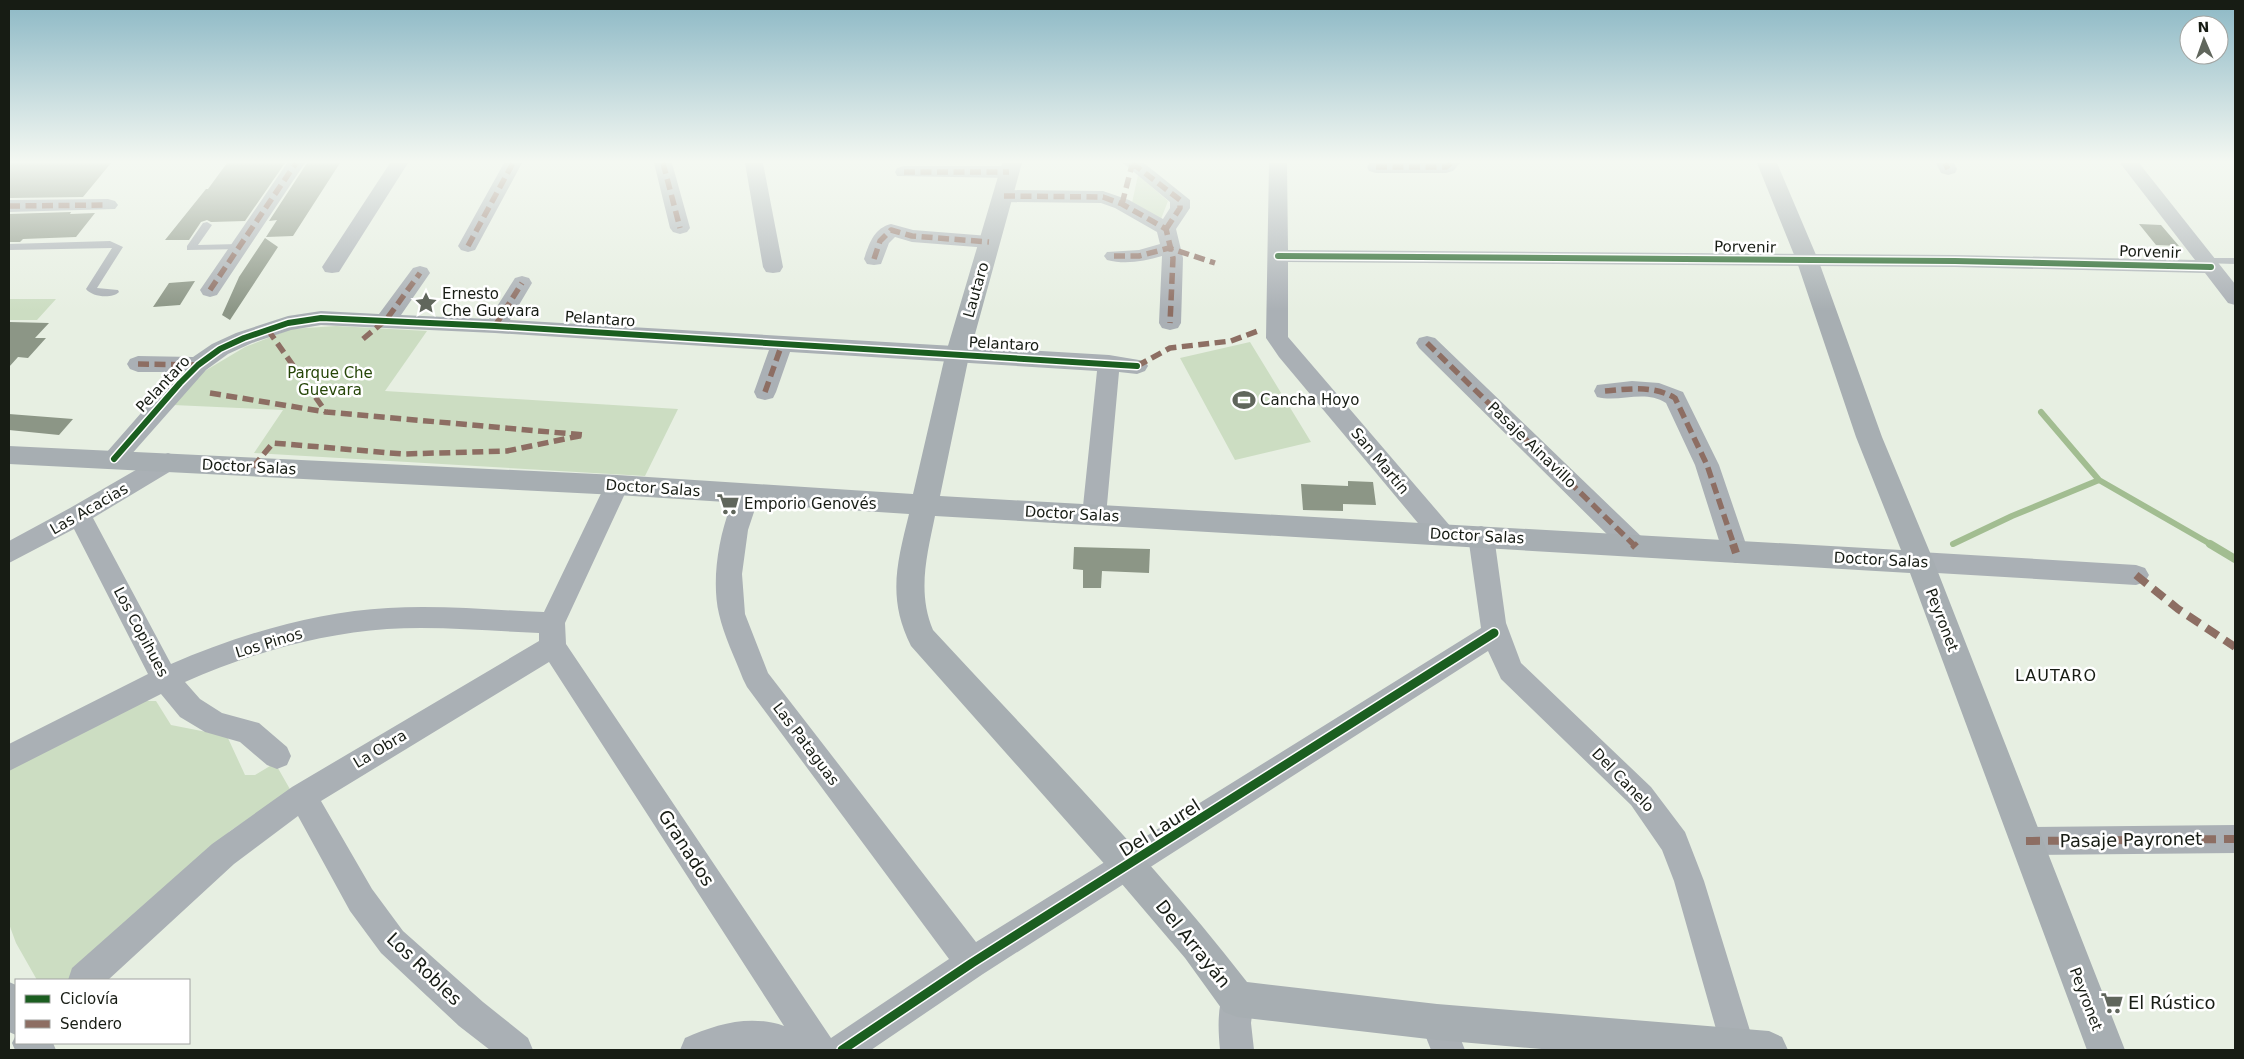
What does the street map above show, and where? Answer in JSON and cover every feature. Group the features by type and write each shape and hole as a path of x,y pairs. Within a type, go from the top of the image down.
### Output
{"main road":[{"name":"Lautaro","path":"925,506 957,356 999,212"},
{"name":"Peyronet","path":"1787,212 1808,262 1869,437 1920,562 2106,1050"},
{"name":"Doctor Salas","path":"9,455 114,458 618,485 1094,516 1481,536 1736,553 1920,562"},
{"name":"Del Arrayán","path":"925,506 908,590 913,618 921,637 1128,866 1197,946 1238,999 1443,1036 1753,1049"},
{"path":"9,1000 15,1015"}],"street":[{"path":"210,290 262,212"},
{"path":"332,267 368,212"},
{"path":"468,246 486,212"},
{"path":"676,212 680,228"},
{"path":"763,212 773,268"},
{"path":"1133,212 1168,239"},
{"path":"1170,323 1172,258 1168,239 1178,212"},
{"name":"San Martín","path":"1278,212 1278,338 1287,352 1442,534"},
{"path":"2168,212 2235,298"},
{"path":"874,259 880,241 891,230 912,236 989,242"},
{"path":"1114,256 1139,256 1168,239"},
{"name":"Porvenir","path":"1278,256 1808,262 1956,260 2208,264"},
{"path":"386,320 420,273"},
{"path":"494,326 522,283"},
{"name":"Pelantaro","path":"114,458 198,365 220,349 244,338 288,323 321,318 494,326 1137,366"},
{"name":"Pasaje Ainavillo","path":"1427,343 1636,547"},
{"path":"765,392 782,344"},
{"path":"1094,516 1109,363"},
{"path":"138,364 198,365"},
{"path":"1605,391 1655,389 1666,392 1675,398 1707,465 1736,553"},
{"name":"Las Acacias","path":"9,553 79,515 168,462"},
{"path":"552,635 618,485"},
{"name":"Las Pataguas","path":"748,494 735,530 729,574 732,614 757,679 972,963"},
{"name":"Los Copihues","path":"79,515 165,679 190,708 215,722 249,732 277,756"},
{"name":"Del Canelo","path":"1481,536 1494,633 1500,653 1511,671 1641,796 1674,842 1753,1049"},
{"name":"Doctor Salas","path":"1920,562 2136,575"},
{"name":"Los Pinos","path":"9,758 165,679 253,646 318,628 365,621 414,618 552,635"},
{"name":"Del Laurel","path":"842,1050 972,963 1494,633"},
{"name":"La Obra","path":"85,979 222,854 302,796 552,635"},
{"name":"Granados","path":"552,635 819,1050"},
{"name":"Los Robles","path":"302,796 361,900 392,942 471,1014 516,1050"},
{"name":"Pasaje Payronet","path":"2026,841 2235,839"},
{"path":"1237,1050 1234,1024 1238,999"},
{"path":"697,1050 706,1046 756,1037 778,1040 801,1050"}],"lane":[{"path":"207,225 191,248 239,247"},
{"path":"9,247 110,244 118,247 91,289 94,292 114,292"},
{"path":"2208,264 2235,261"}],"green space":[{"path":"1149,212 1164,212 1161,219"},
{"path":"9,299 56,299 37,320 9,320"},
{"name":"Parque Che Guevara","path":"336,326 427,331 385,391 678,409 645,476 254,453 283,410 173,405 198,375 245,347 291,329"},
{"name":"Cancha Hoyo","path":"1250,342 1311,442 1235,460 1180,358"},
{"path":"143,701 156,701 171,725 227,736 245,775 255,775 275,763 291,791 230,831 69,979 36,979 16,943 9,924 9,769"}],"building":[{"path":"187,212 251,212 245,221 211,222 207,220 201,222 189,240 165,240"},
{"path":"275,212 308,212 293,236 266,237 277,220 269,221"},
{"path":"95,213 76,237 23,239 20,242 9,242 9,214"},
{"path":"2139,224 2161,225 2179,246 2156,245"},
{"path":"265,238 278,247 230,320 222,315 239,277"},
{"path":"195,281 180,305 153,307 169,283"},
{"path":"9,322 49,323 35,338 46,338 28,358 18,357 9,367"},
{"path":"9,414 73,419 59,435 9,430"},
{"path":"1348,481 1373,482 1376,505 1343,504 1343,511 1303,510 1301,484 1348,486"},
{"path":"1074,547 1150,549 1149,573 1102,571 1101,588 1083,588 1083,570 1073,569"}],"waterway":[{"path":"2041,412 2099,480"},
{"path":"1953,544 2012,516 2099,480"},
{"path":"2099,480 2212,545"},
{"path":"2210,544 2235,559"}],"marked path":[{"path":"210,290 263,212"},
{"path":"468,246 486,212"},
{"path":"676,212 680,228"},
{"path":"1137,212 1166,229 1173,258 1170,323"},
{"path":"1166,229 1177,212"},
{"path":"874,259 880,241 891,230 912,236 989,242"},
{"path":"1114,256 1139,256 1169,248 1215,263"},
{"path":"363,339 386,320 420,273"},
{"path":"495,326 522,283"},
{"path":"253,467 273,443 403,454 507,451 584,435 326,412 268,330"},
{"path":"1137,366 1170,348 1231,341 1258,331"},
{"path":"1427,343 1636,547"},
{"path":"765,392 782,344"},
{"path":"138,364 198,365"},
{"path":"1605,391 1642,388 1659,390 1675,398 1707,465 1736,553"},
{"path":"210,393 326,412"},
{"path":"2136,575 2178,609 2235,647"},
{"path":"2026,841 2235,839"}],"cycle path":[{"path":"1278,256 1955,261 2211,267"},
{"path":"114,459 180,383 198,365 220,349 244,338 288,323 321,318 495,326 1137,366"},
{"path":"842,1050 972,963 1494,633"}],"place":[{"name":"Ernesto Che Guevara","path":"426,303"},
{"name":"Cancha Hoyo","path":"1244,400"},
{"name":"Emporio Genovés","path":"728,504"},
{"name":"El Rústico","path":"2112,1003"}],"district":[{"name":"LAUTARO","path":"2056,675"}]}
